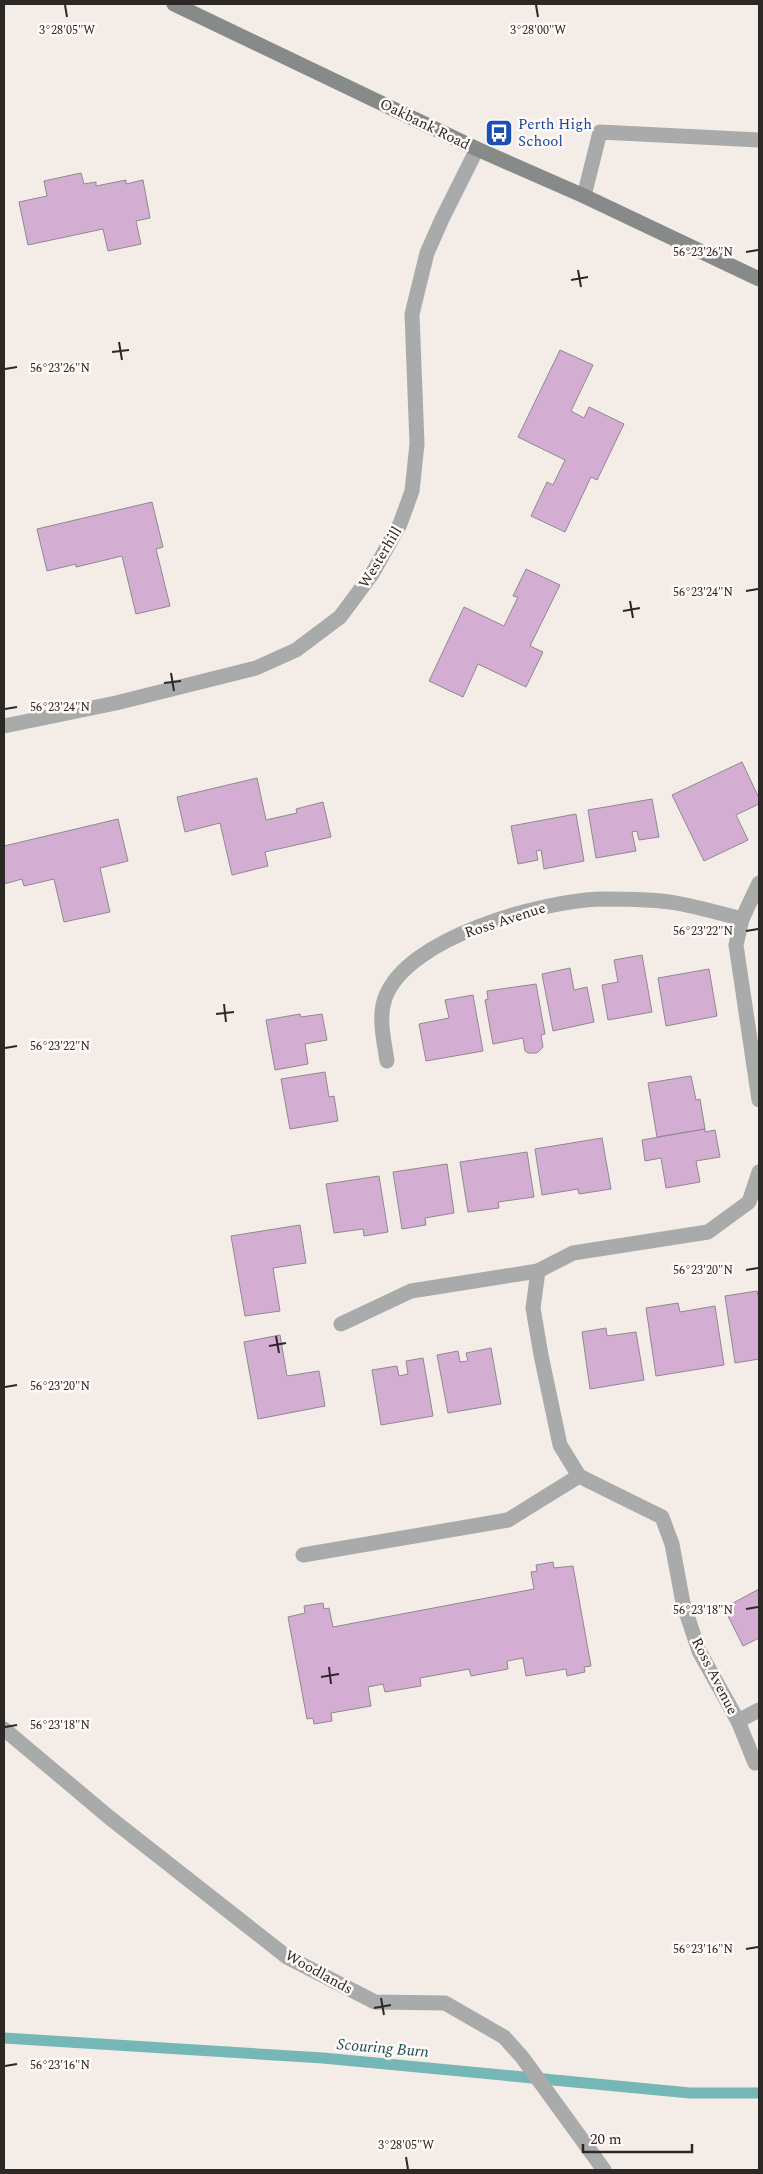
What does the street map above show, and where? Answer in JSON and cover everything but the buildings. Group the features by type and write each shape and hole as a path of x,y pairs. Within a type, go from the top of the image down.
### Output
{"street":[{"name":"Oakbank Road","path":"174,4 477,149 584,196 759,279"},
{"path":"584,196 600,132 759,140"},
{"name":"Westerhill","path":"4,726 116,703 256,668 296,650 340,617 372,574 400,524 412,491 417,444 412,314 427,252 477,149"},
{"path":"759,883 742,919 736,945 759,1100"},
{"name":"Ross Avenue","path":"387,1061 381,1019 385,997 398,975 428,950 471,929 536,907 600,899 674,902 742,919"},
{"path":"340,1324 411,1291 538,1271 573,1253 708,1232 754,1202 759,1172"},
{"path":"303,1554 508,1520 580,1476 560,1445 543,1364 533,1308 538,1271"},
{"name":"Ross Avenue","path":"580,1476 662,1517 672,1544 683,1603 699,1651 738,1721 755,1763"},
{"name":"Ross Avenue","path":"738,1721 759,1710"},
{"name":"Woodlands","path":"4,1730 110,1818 287,1957 375,2002 445,2003 504,2037 522,2057 559,2106 604,2170"}],"waterway":[{"name":"Scouring Burn","path":"4,2038 323,2058 690,2093 759,2093"}],"place":[{"name":"Perth High School","path":"499,133"}]}
